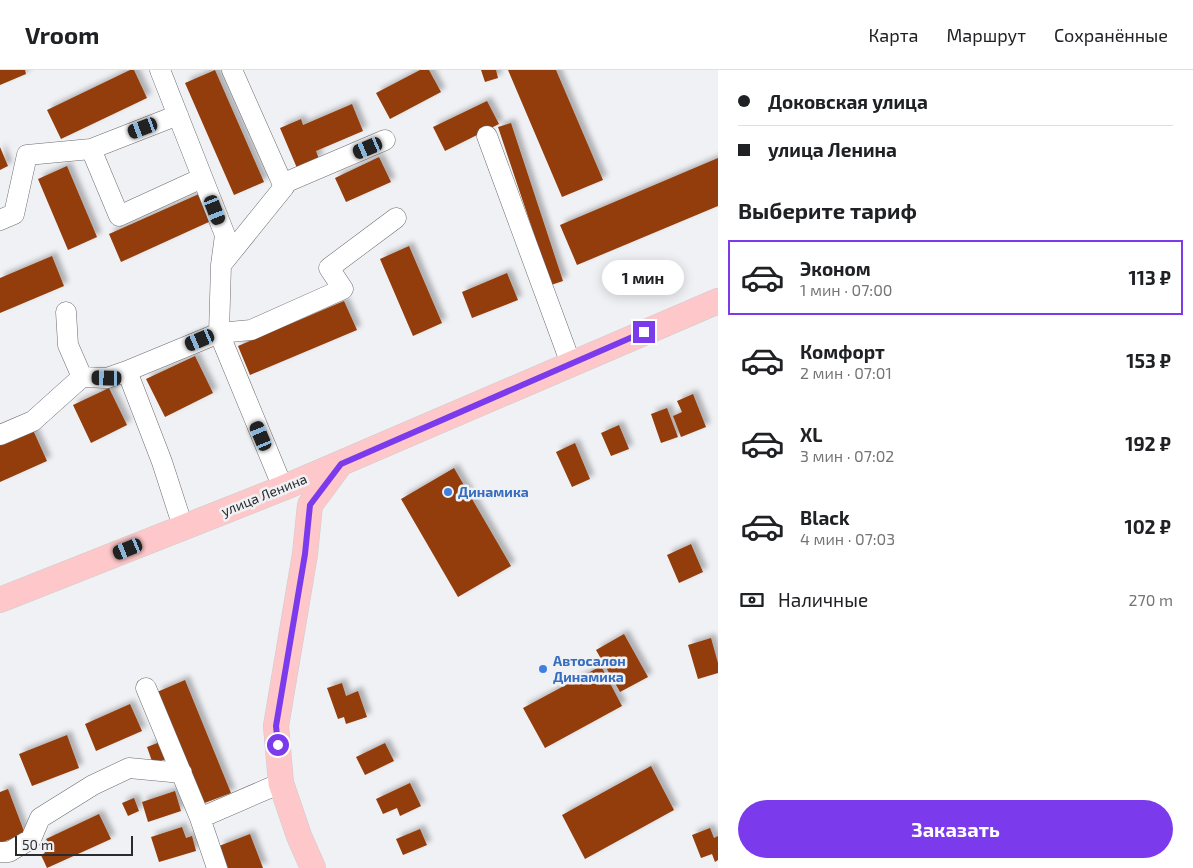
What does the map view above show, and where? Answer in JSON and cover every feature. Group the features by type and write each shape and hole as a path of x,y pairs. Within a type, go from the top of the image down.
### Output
{"main road":[{"name":"улица Ленина","path":"0,600 341,464 718,301"},
{"path":"313,868 298,836 281,783 276,726 305,554 310,505 341,464"}],"lane":[{"path":"160,70 225,235 221,265 219,333 283,488"},
{"path":"221,265 284,188 232,70"},
{"path":"0,220 14,214 27,155 90,148 178,114"},
{"path":"487,136 571,364"},
{"path":"282,184 386,140"},
{"path":"90,148 119,216 202,178"},
{"path":"0,435 33,421 82,377 107,378 219,333 251,330 343,289 329,268 396,218"},
{"path":"66,312 68,345 82,377"},
{"path":"126,371 162,462 183,527"},
{"path":"146,688 200,818 217,868"},
{"path":"0,852 9,852 31,839 40,818 93,785 130,768 182,773"},
{"path":"200,818 281,783"}],"building":[{"path":"0,70 25,70 26,74 0,85"},
{"path":"130,70 134,70 147,98 61,139 47,110"},
{"path":"215,70 264,182 234,195 185,83"},
{"path":"420,70 429,70 441,92 390,119 376,93"},
{"path":"481,70 496,70 498,78 485,82"},
{"path":"508,70 556,70 603,180 562,197"},
{"path":"487,101 499,124 445,151 433,127"},
{"path":"352,104 363,131 316,151 319,159 297,168 280,128 301,119 303,125"},
{"path":"511,123 563,281 551,285 498,127"},
{"path":"0,147 8,166 0,170"},
{"path":"379,157 391,182 346,202 335,178"},
{"path":"718,158 718,206 577,265 560,225"},
{"path":"67,166 97,237 68,250 38,179"},
{"path":"199,194 211,221 121,262 109,234"},
{"path":"409,246 442,323 413,336 380,259"},
{"path":"52,256 64,286 0,313 0,278"},
{"path":"507,273 518,300 472,318 462,292"},
{"path":"344,301 357,330 250,375 238,346"},
{"path":"195,356 213,393 165,417 146,379"},
{"path":"109,388 127,425 91,443 73,405"},
{"path":"693,394 706,427 681,437 673,416 682,412 677,401"},
{"path":"667,408 678,437 661,443 651,414"},
{"path":"619,425 629,449 611,456 601,433"},
{"path":"33,430 47,461 0,482 0,445"},
{"path":"575,443 590,479 572,487 556,452"},
{"path":"454,468 511,566 458,597 401,499"},
{"path":"691,544 703,572 679,583 667,555"},
{"path":"624,634 648,677 620,692 596,650"},
{"path":"711,638 718,663 718,673 698,679 688,645"},
{"path":"601,666 622,706 545,748 523,708"},
{"path":"185,680 231,793 202,804 157,692"},
{"path":"342,683 346,696 358,691 367,717 346,724 344,717 338,719 327,688"},
{"path":"130,704 142,731 96,751 85,724"},
{"path":"67,735 79,768 32,786 19,754"},
{"path":"160,742 166,759 153,764 147,747"},
{"path":"385,743 394,761 365,775 356,757"},
{"path":"651,766 674,810 585,859 562,815"},
{"path":"410,783 421,806 400,816 397,808 383,814 376,799"},
{"path":"8,789 25,834 0,843 0,792"},
{"path":"175,791 181,811 148,822 142,802"},
{"path":"134,798 139,811 128,816 122,803"},
{"path":"99,814 111,839 47,868 41,855 45,853 41,845 48,842 46,839"},
{"path":"182,827 186,838 192,836 196,851 159,862 151,837"},
{"path":"710,828 714,838 718,836 718,860 715,862 712,854 701,858 692,835"},
{"path":"420,829 427,845 403,855 396,839"},
{"path":"250,834 263,868 228,868 219,846"}],"place":[{"name":"Динамика","path":"448,492"},
{"name":"Автосалон Динамика","path":"543,669"}],"route":[{"path":"278,745 276,726 305,554 310,505 341,464 644,332"}]}
